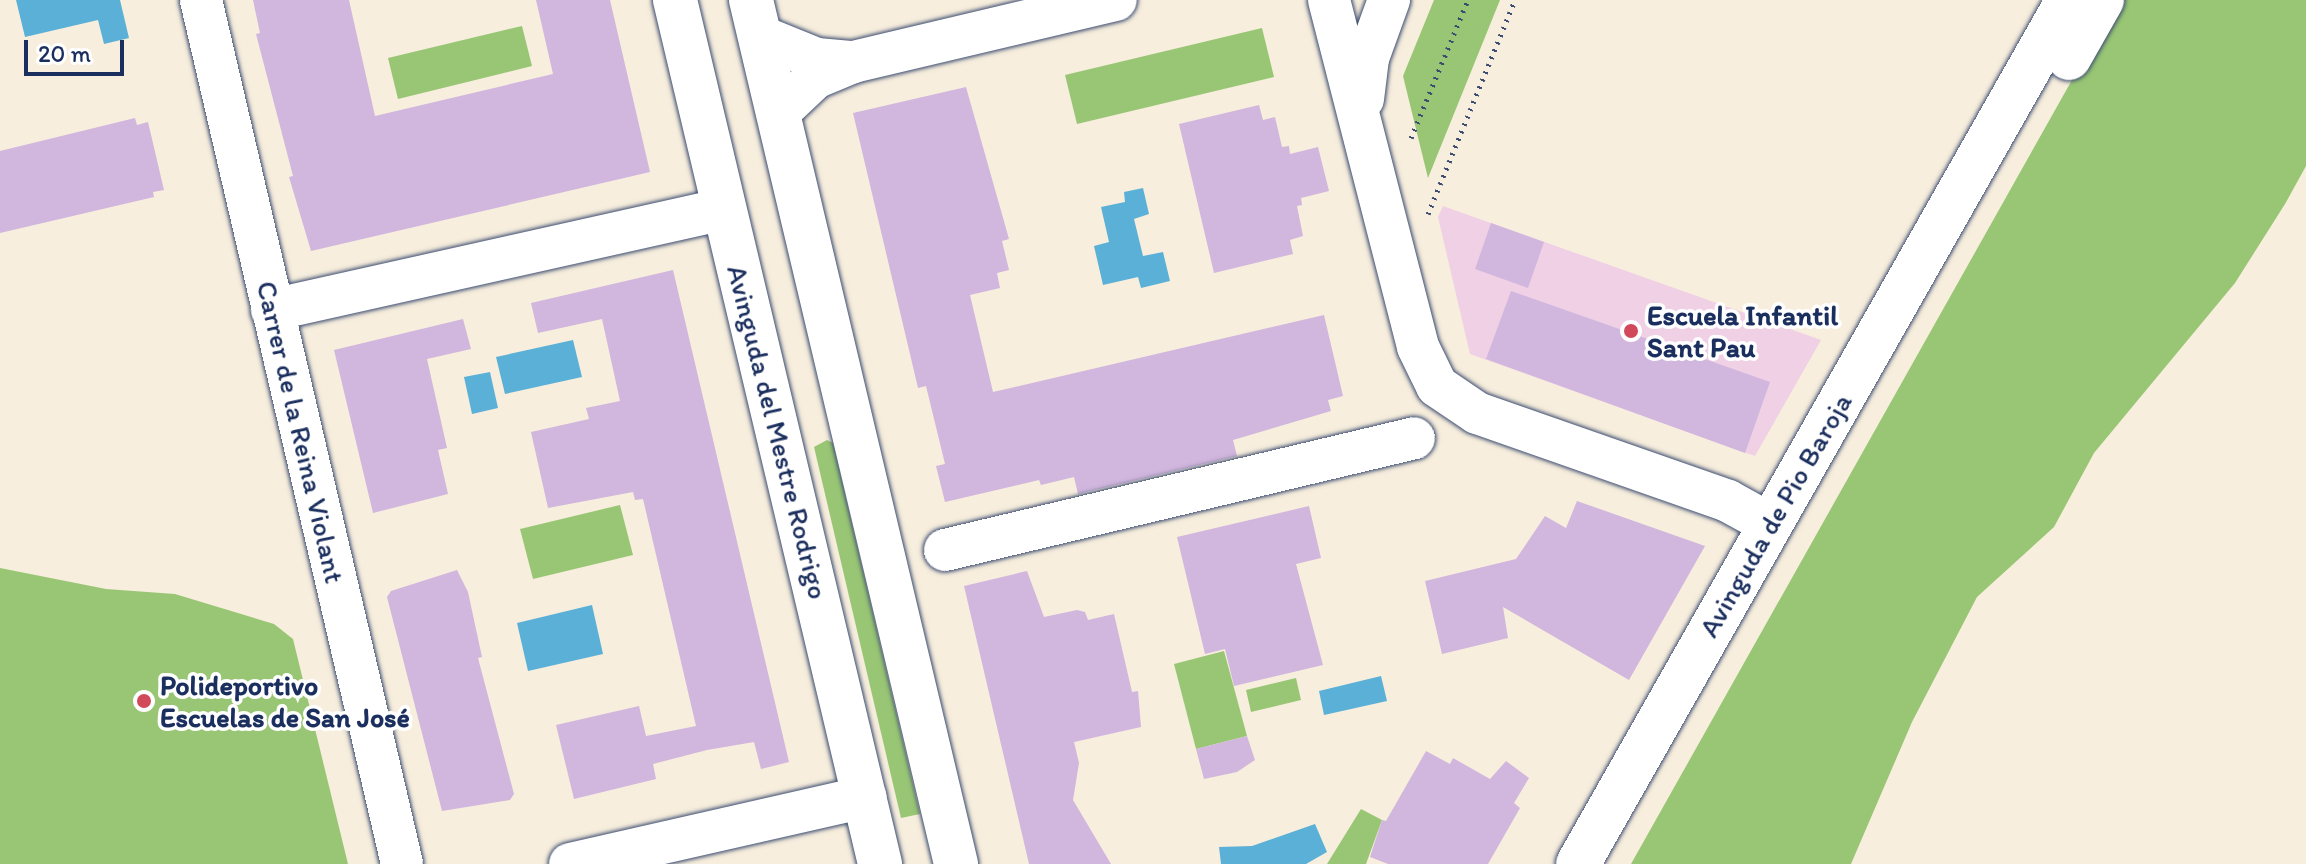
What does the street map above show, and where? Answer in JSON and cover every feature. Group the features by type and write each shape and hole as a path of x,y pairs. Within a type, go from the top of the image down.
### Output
{"main road":[{"name":"Avinguda del Mestre Rodrigo","path":"675,0 880,864"},
{"name":"Avinguda de Pio Baroja","path":"1578,864 2068,0"},
{"name":"Avinguda de Pio Baroja","path":"1612,864 2102,0"},
{"path":"756,18 956,864"}],"street":[{"name":"Carrer de la Reina Violant","path":"201,0 402,864"},
{"path":"779,112 815,78 853,62 1116,0"},
{"path":"1329,0 1362,113 1425,366 1451,400 1477,413 1728,501 1770,524"},
{"path":"1362,113 1368,58 1389,0"},
{"path":"756,18 817,59 853,62"},
{"path":"272,310 724,209"},
{"path":"945,550 1414,438"},
{"path":"570,864 866,797"}],"path":[{"path":"1411,138 1468,0"},
{"path":"1428,214 1515,0"}],"shaded area":[{"name":"Escuela Infantil Sant Pau","path":"1443,206 1821,340 1755,456 1470,354 1438,217"}],"green space":[{"path":"1434,0 1500,0 1428,178 1403,76"},
{"path":"2117,0 2306,0 2306,166 2285,204 2235,283 2094,453 2054,527 1977,597 1912,722 1851,864 1631,864"},
{"path":"522,26 532,66 398,99 388,58"},
{"path":"1262,28 1274,77 1077,124 1065,75"},
{"path":"827,440 833,443 920,814 901,818 814,447"},
{"path":"620,505 633,555 533,579 520,529"},
{"name":"Polideportivo Escuelas de San José","path":"0,568 106,589 175,594 274,624 293,639 348,864 0,864"},
{"path":"1224,651 1247,736 1196,749 1174,664"},
{"path":"1296,678 1301,700 1251,712 1246,690"},
{"path":"1361,809 1382,820 1366,864 1327,864"}],"water":[{"path":"16,0 120,0 129,38 104,44 98,20 25,37"},
{"path":"1143,188 1149,214 1134,219 1143,256 1163,252 1170,281 1141,288 1138,277 1103,285 1094,246 1109,242 1101,207 1125,202 1124,192"},
{"path":"573,340 582,377 505,394 496,357"},
{"path":"490,372 498,408 472,414 464,377"},
{"path":"592,605 603,654 528,671 517,623"},
{"path":"1381,676 1387,701 1324,715 1319,691"},
{"path":"1315,824 1327,852 1306,864 1221,864 1219,847 1252,846"}],"building":[{"path":"253,0 349,0 375,116 553,74 536,0 610,0 650,172 311,251 289,177 293,176 256,34 260,33"},
{"path":"966,87 1009,239 1002,241 1009,270 997,273 1000,288 970,295 993,392 1324,315 1343,396 1328,400 1331,411 1233,440 1237,456 1078,494 1074,477 1041,485 1039,480 945,502 936,466 945,464 926,386 918,388 853,113"},
{"path":"1259,105 1263,120 1275,117 1282,147 1289,146 1290,154 1318,147 1329,191 1301,198 1302,205 1297,206 1303,236 1290,240 1293,254 1214,273 1179,124"},
{"path":"135,118 137,125 148,122 164,190 153,192 154,197 0,233 0,151"},
{"path":"1491,223 1544,242 1528,288 1475,269"},
{"path":"673,270 789,762 761,769 754,742 707,750 653,764 656,779 574,799 556,725 639,706 646,736 696,726 643,499 635,500 633,492 548,508 531,432 589,419 586,408 620,401 602,319 538,333 531,303"},
{"path":"1511,291 1770,382 1745,453 1486,359"},
{"path":"463,319 471,349 427,359 447,448 438,450 448,494 373,513 334,350"},
{"path":"1577,501 1705,546 1629,680 1503,607 1508,638 1442,654 1425,581 1516,559 1545,516 1566,528"},
{"path":"1309,506 1321,558 1296,564 1323,665 1234,686 1225,649 1205,654 1177,537"},
{"path":"457,570 468,592 482,657 478,658 514,794 510,800 442,811 387,597 391,591"},
{"path":"1027,571 1044,617 1077,610 1085,612 1088,620 1114,614 1132,692 1138,691 1141,727 1074,742 1079,763 1073,800 1111,864 1029,864 964,586"},
{"path":"1247,736 1255,760 1237,772 1204,779 1196,749"},
{"path":"1426,751 1450,764 1453,758 1490,779 1506,761 1529,778 1514,803 1520,808 1488,864 1388,864 1370,857 1382,820 1386,821"}],"place":[{"name":"Escuela Infantil Sant Pau","path":"1631,331"},
{"name":"Polideportivo Escuelas de San José","path":"144,701"}]}
